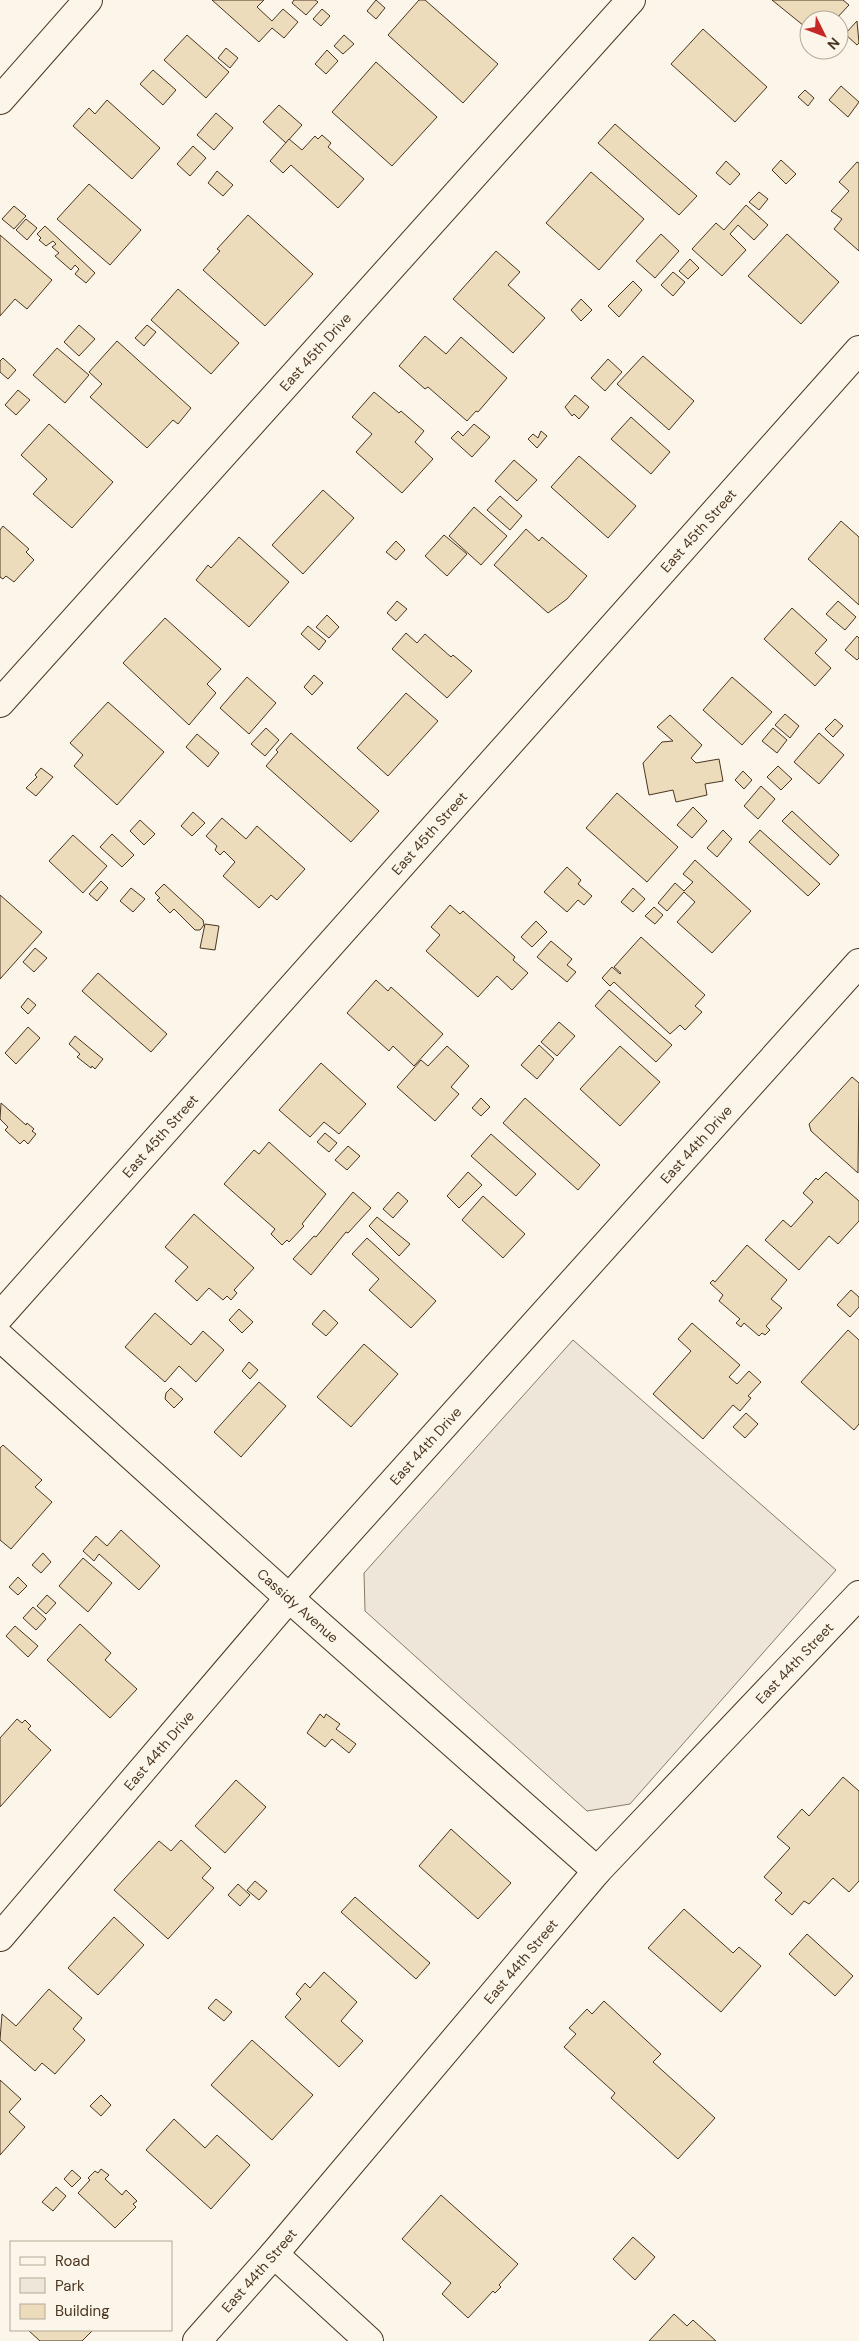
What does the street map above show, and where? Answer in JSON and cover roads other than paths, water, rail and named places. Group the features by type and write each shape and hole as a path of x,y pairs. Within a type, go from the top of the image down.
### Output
{"street":[{"path":"0,100 88,0"},
{"name":"East 45th Drive","path":"0,703 630,0"},
{"name":"East 45th Street","path":"0,1316 859,350"},
{"name":"East 44th Drive","path":"0,1937 289,1598 859,963"},
{"name":"Cassidy Avenue","path":"0,1337 289,1598 597,1871"},
{"name":"East 44th Street","path":"197,2341 274,2254 597,1871 859,1595"},
{"path":"274,2254 369,2341"}]}
